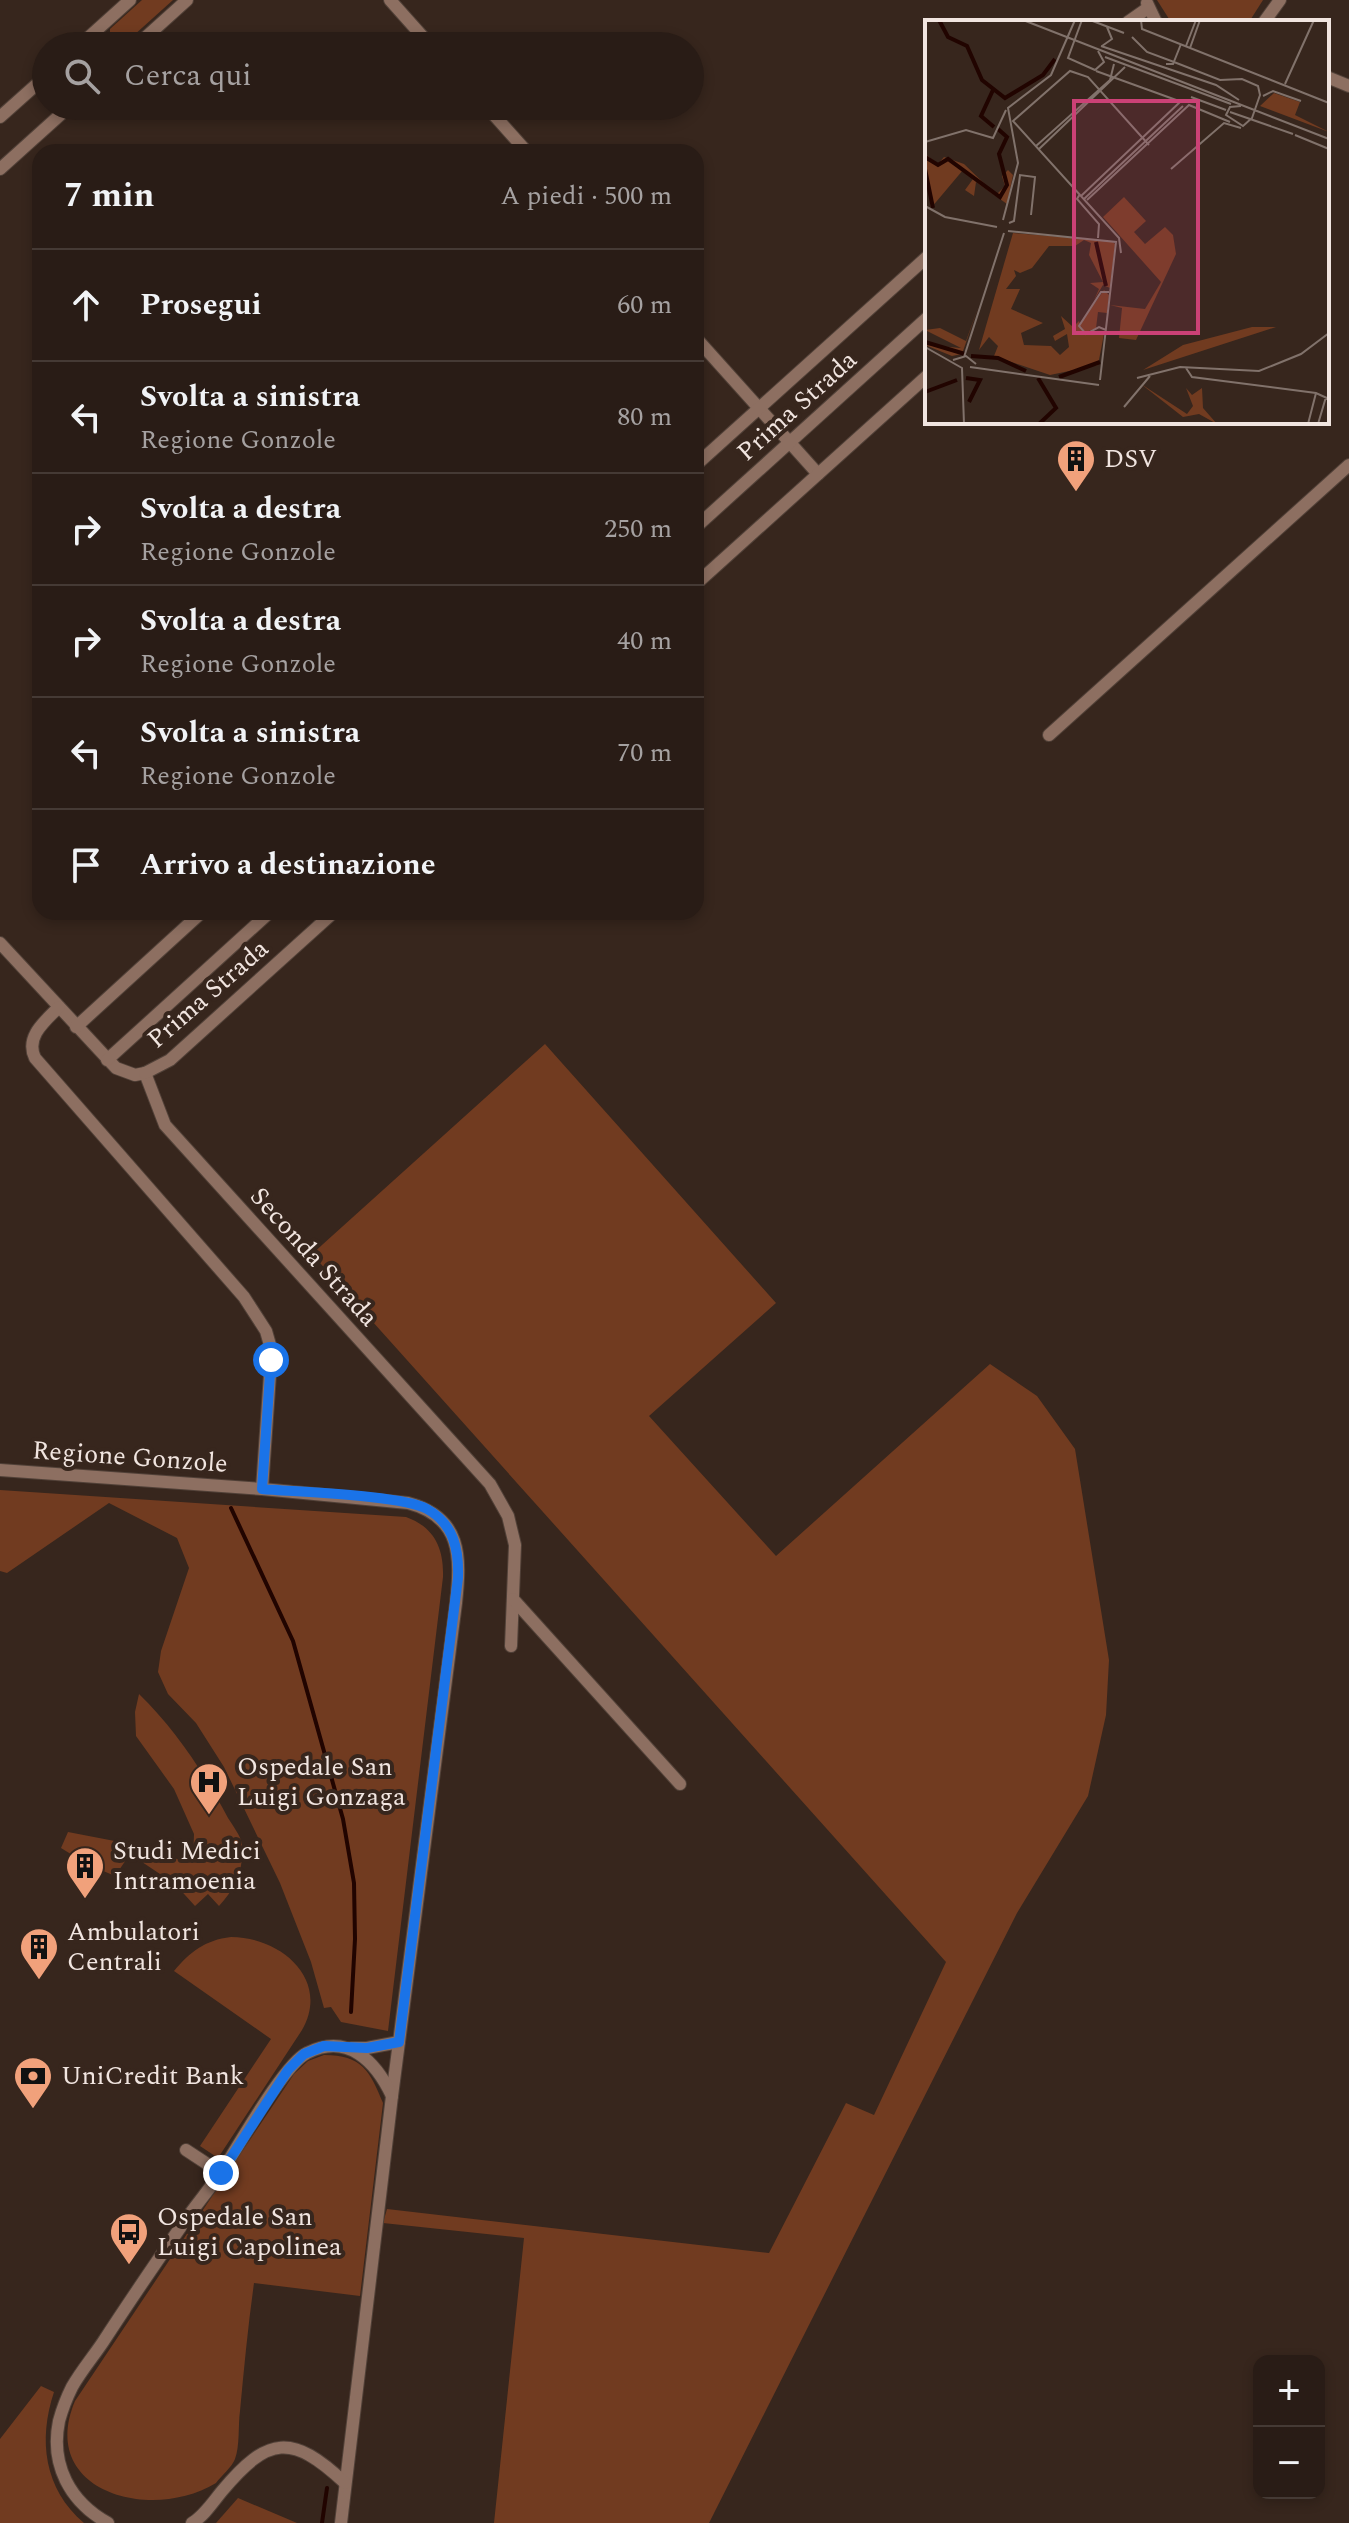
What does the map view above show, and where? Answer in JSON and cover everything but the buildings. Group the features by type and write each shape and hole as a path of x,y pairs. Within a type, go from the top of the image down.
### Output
{"street":[{"path":"95,32 130,0"},
{"path":"152,32 187,0"},
{"path":"390,0 419,32"},
{"path":"1266,20 1277,0"},
{"path":"1130,20 1147,4"},
{"path":"1329,78 1349,86"},
{"path":"0,117 32,88"},
{"path":"0,169 54,120"},
{"path":"498,120 520,144"},
{"name":"Prima Strada","path":"704,458 925,259"},
{"name":"Prima Strada","path":"704,520 925,320"},
{"path":"704,347 818,474"},
{"path":"704,577 925,378"},
{"path":"1049,735 1349,465"},
{"path":"76,1027 193,920"},
{"name":"Prima Strada","path":"107,1060 261,920"},
{"name":"Prima Strada","path":"145,1073 170,1060 325,920"},
{"path":"0,943 107,1060 125,1073 145,1073"},
{"path":"59,1007 32,1040 31,1050 35,1058 244,1297 266,1331 271,1360 262,1489"},
{"name":"Seconda Strada","path":"145,1073 165,1125 490,1484 502,1503 515,1545 511,1646"},
{"name":"Regione Gonzole","path":"0,1470 388,1500 426,1508 452,1534 456,1545 459,1558 456,1603 341,2523"},
{"path":"513,1599 680,1784"},
{"path":"108,2523 87,2510 65,2481 57,2455 60,2419 72,2388 183,2223 221,2173 288,2070 304,2054 324,2046 367,2048 399,2042"},
{"path":"346,2048 368,2059 382,2075 392,2096"},
{"path":"186,2150 221,2173"},
{"path":"192,2523 250,2460 270,2450 281,2448 310,2454 345,2483"}],"shaded area":[{"path":"142,0 173,0 137,32 110,32"},
{"path":"1157,0 1263,0 1250,20 1170,20"},
{"path":"545,1044 776,1303 649,1416 776,1556 990,1364 1037,1396 1075,1449 1109,1660 1106,1715 1088,1796 1017,1913 709,2523 494,2523 524,2238 383,2223 387,2209 769,2253 846,2103 874,2115 946,1962 312,1254"},
{"path":"0,1490 406,1517 430,1533 442,1557 443,1577 388,2031 341,2022 331,2007 324,2008 311,1962 280,1883 224,1767 196,1723 168,1694 158,1672 161,1651 189,1568 177,1538 109,1503 7,1573 0,1571"},
{"path":"139,1694 188,1753 240,1838 240,1871 230,1893 219,1906 208,1894 195,1906 175,1884 130,1854 115,1876 61,1848 68,1832 125,1843 155,1856 193,1861 194,1834 174,1789 136,1736 135,1712"},
{"path":"231,1937 267,1944 296,1964 310,1994 309,2011 302,2030 218,2158 200,2146 271,2039 174,1971 199,1948"},
{"path":"324,2055 347,2058 363,2067 383,2103 360,2296 254,2283 238,2448 231,2465 216,2483 189,2495 161,2500 132,2498 106,2491 86,2477 72,2457 67,2432 75,2401 294,2074 308,2061"},
{"path":"41,2386 54,2392 46,2428 48,2463 53,2479 60,2495 84,2523 0,2523 0,2439"},
{"path":"238,2498 297,2523 216,2523"}],"waterway":[{"path":"231,1508 293,1641 343,1819 354,1883 351,2012"},
{"path":"322,2523 327,2488"}],"place":[{"name":"DSV","path":"1076,493"},
{"name":"Ospedale San Luigi Gonzaga","path":"209,1816"},
{"name":"Studi Medici Intramoenia","path":"85,1900"},
{"name":"Ambulatori Centrali","path":"39,1981"},
{"name":"UniCredit Bank","path":"33,2110"},
{"name":"Ospedale San Luigi Capolinea","path":"129,2266"}],"route":[{"path":"221,2173 288,2070 304,2054 324,2046 367,2048 399,2042 458,1578 459,1558 452,1534 426,1508 388,1500 262,1489 271,1360"}]}
